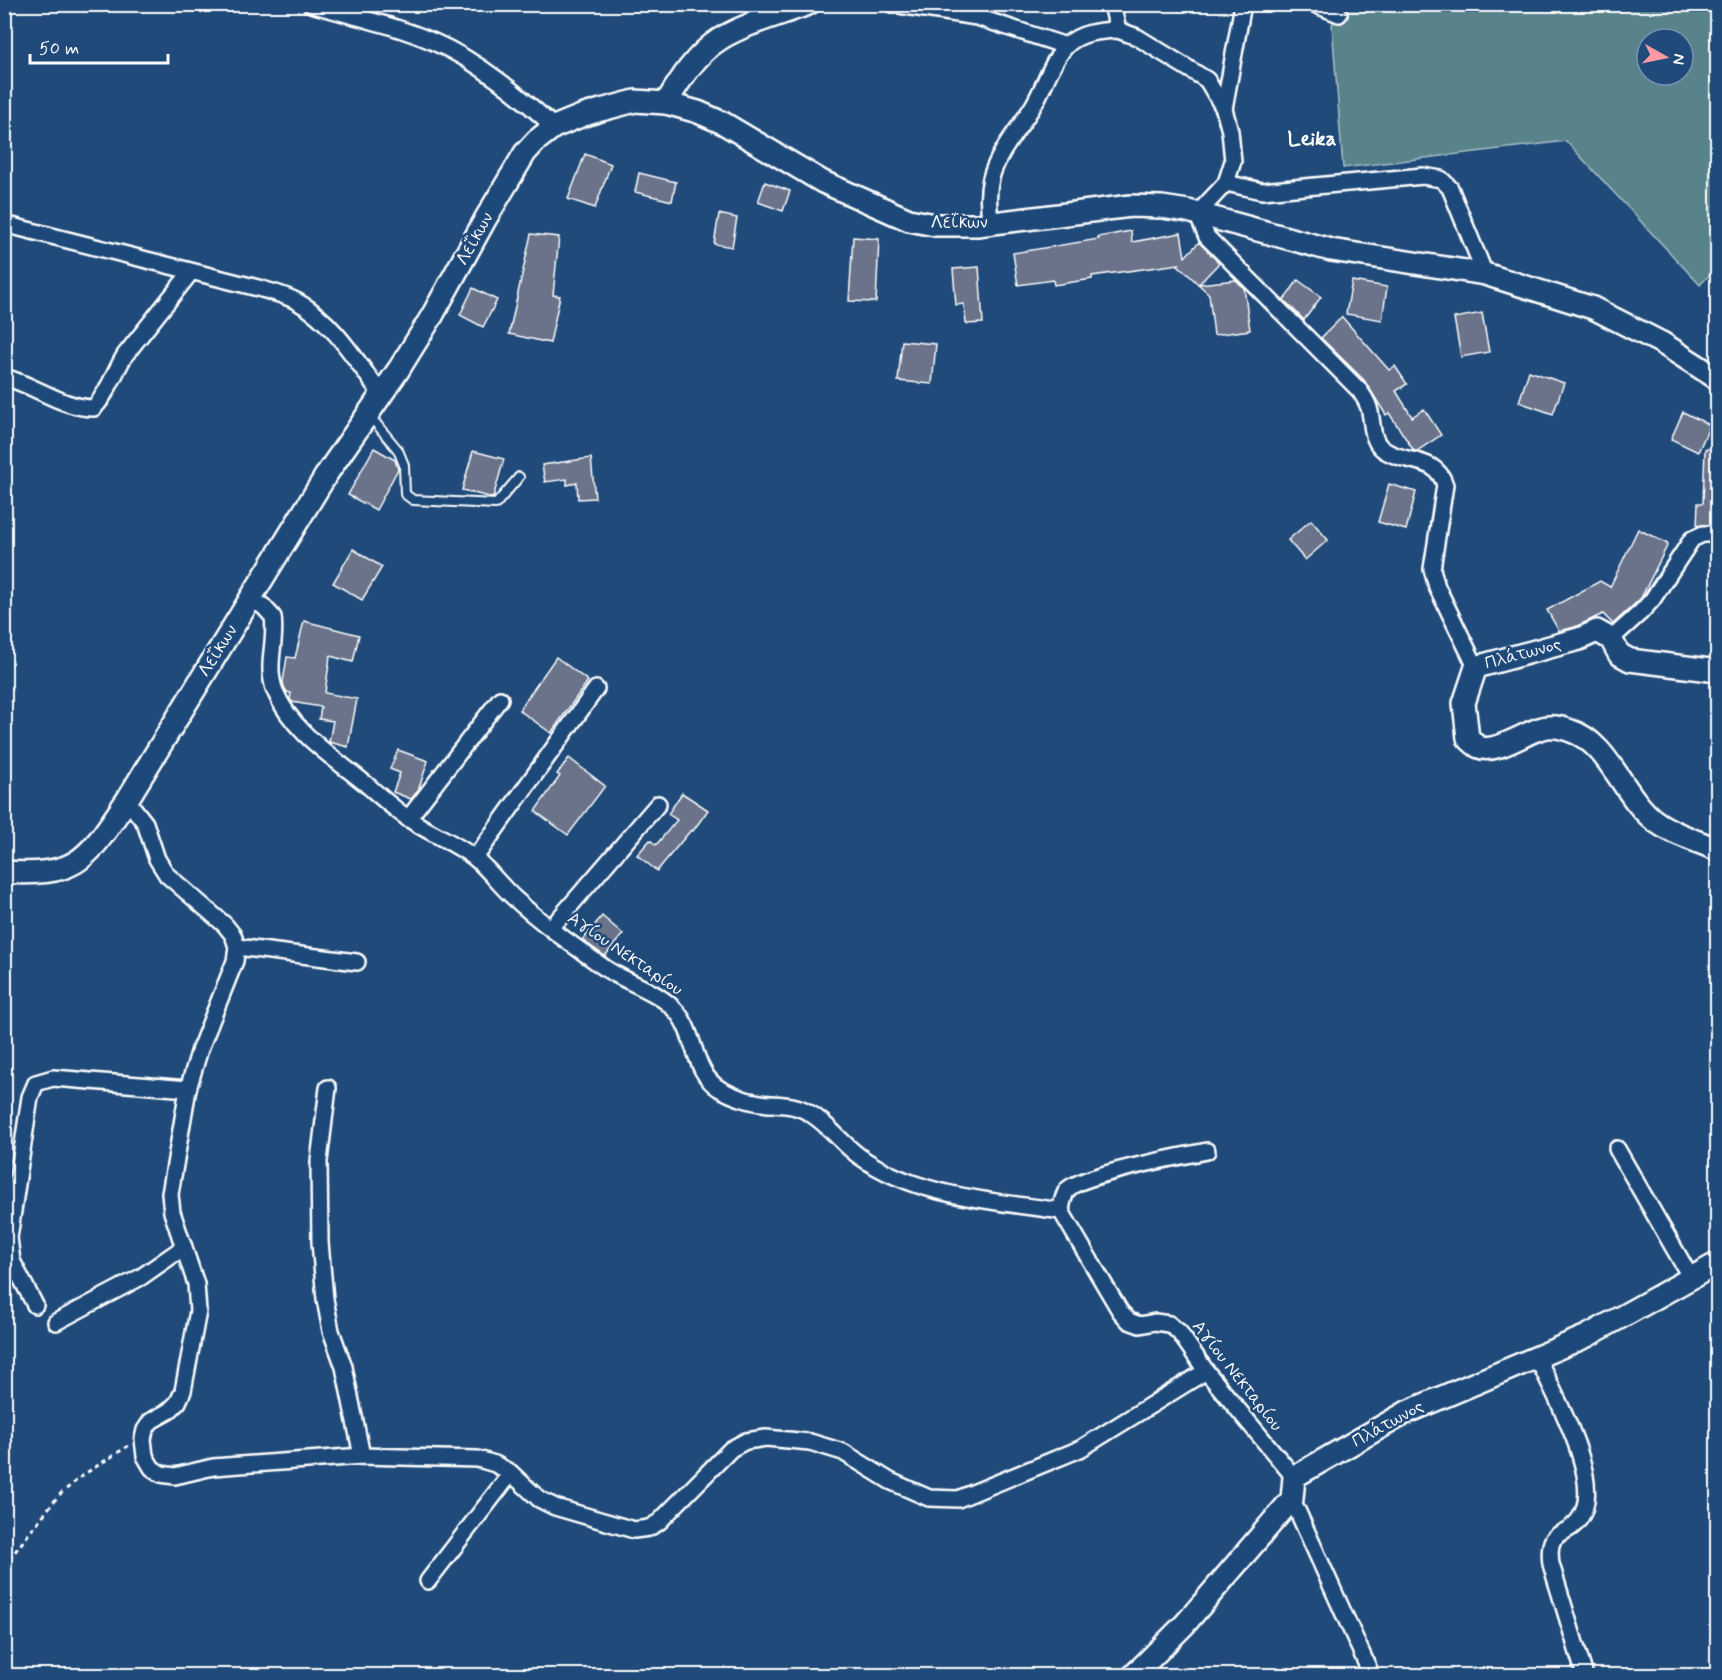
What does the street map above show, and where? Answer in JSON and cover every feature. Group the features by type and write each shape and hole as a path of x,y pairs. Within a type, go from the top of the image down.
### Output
{"street":[{"path":"311,4 402,30 448,48 509,90 554,127"},
{"path":"666,103 690,67 714,44 746,28 808,4"},
{"path":"892,4 977,17 1066,46"},
{"path":"1113,4 1118,30"},
{"path":"1224,109 1243,4"},
{"path":"1314,4 1339,14"},
{"path":"991,224 988,193 995,169 1066,46 1079,37 1096,31 1118,30 1137,37 1207,80 1224,109 1230,131 1233,161 1226,183 1197,214 1207,237 1360,391 1370,409 1374,436 1382,448 1430,465 1441,473 1445,485 1432,569 1437,587 1476,667"},
{"name":"Λεΐκων","path":"4,872 61,870 76,863 92,849 127,800 328,472 432,316 517,164 532,144 554,127 581,116 635,101 666,103 713,118 823,182 909,220 949,226 991,224 1131,206 1162,207 1197,214 1331,250 1485,274 1593,308 1662,343 1718,379"},
{"path":"1226,183 1262,191 1423,176 1441,179 1450,188 1485,274"},
{"path":"4,225 282,295 305,307 325,322 381,394"},
{"path":"4,377 32,386 80,408 94,408 103,399 125,356 191,272"},
{"path":"1718,534 1703,534 1692,538 1652,600 1611,639 1619,654 1630,660 1718,671"},
{"name":"Αγίου Νεκταρίου","path":"251,600 263,606 273,617 270,659 272,680 292,720 408,819 475,858 514,898 551,928 608,970 651,991 674,1009 688,1028 702,1070 717,1087 756,1103 789,1104 805,1110 820,1120 858,1155 913,1183 972,1198 1062,1211 1124,1316 1129,1321 1140,1325 1155,1322 1169,1324 1179,1332 1206,1371 1294,1477"},
{"name":"Πλάτωνος","path":"1611,639 1597,631 1579,639 1476,667 1464,703 1468,738 1478,747 1491,749 1541,728 1560,727 1581,734 1599,751 1633,798 1653,820 1676,834 1718,850"},
{"path":"475,858 596,689"},
{"path":"408,819 500,699"},
{"path":"127,800 145,823 157,859 167,875 225,925 233,935 237,947 235,961 200,1049 188,1089 170,1194 172,1212 196,1284 198,1311 183,1391 174,1407 151,1421 145,1430 143,1439 146,1456 152,1468 161,1474 175,1476 213,1467 362,1456 478,1459 495,1464 511,1473 539,1499 555,1507 634,1530 649,1528 659,1522 731,1449 746,1441 766,1438 810,1442 843,1452 890,1481 929,1498 958,1499 1080,1449 1206,1371"},
{"path":"551,928 658,804"},
{"path":"237,947 357,962"},
{"path":"36,1305 12,1261 9,1238 30,1096 36,1083 53,1078 188,1089"},
{"path":"328,1088 319,1161 320,1242 325,1299 331,1331 344,1367 362,1456"},
{"path":"1617,1149 1691,1278"},
{"path":"1062,1211 1065,1193 1076,1184 1128,1169 1207,1151"},
{"path":"56,1322 141,1277 184,1247"},
{"name":"Πλάτωνος","path":"1294,1477 1407,1412 1587,1336 1718,1263"},
{"path":"1537,1357 1578,1445 1583,1462 1585,1505 1580,1518 1572,1526 1558,1533 1551,1542 1549,1553 1586,1676"},
{"path":"428,1581 511,1473"},
{"path":"1294,1477 1292,1499 1372,1676"},
{"path":"1134,1676 1185,1624 1292,1499"}],"lane":[{"path":"368,413 398,450 404,465 405,494 413,500 496,504 519,477"}],"path":[{"path":"4,1566 64,1490 126,1446 143,1439"}],"green space":[{"path":"1341,5 1717,5 1717,267 1700,285 1566,141 1343,168 1332,25"}],"building":[{"path":"585,154 611,164 595,208 568,199"},
{"path":"639,173 676,182 672,201 635,192"},
{"path":"765,182 790,191 783,211 758,202"},
{"path":"719,214 737,218 732,247 714,244"},
{"path":"1131,231 1132,242 1181,233 1185,257 1199,242 1219,263 1199,284 1236,280 1244,288 1250,330 1214,335 1209,294 1178,265 1179,264 1092,276 1092,279 1054,285 1053,280 1018,285 1013,253 1099,239 1098,237"},
{"path":"531,234 559,237 553,295 560,296 550,343 509,334"},
{"path":"853,237 879,239 876,302 849,301"},
{"path":"979,267 983,323 966,324 964,304 956,305 953,269"},
{"path":"1298,280 1321,297 1304,320 1284,300"},
{"path":"1352,281 1387,287 1382,320 1346,314"},
{"path":"473,288 497,300 483,327 460,315"},
{"path":"1482,313 1489,352 1461,357 1454,318"},
{"path":"1342,317 1389,370 1395,366 1407,384 1396,391 1412,417 1424,409 1441,435 1414,451 1389,413 1386,415 1364,380 1321,338"},
{"path":"902,341 936,344 932,384 898,381"},
{"path":"1529,371 1564,383 1553,414 1519,402"},
{"path":"1683,412 1710,425 1698,452 1671,439"},
{"path":"374,448 395,460 398,469 376,510 348,495"},
{"path":"1705,449 1718,449 1718,524 1697,526 1698,503 1703,503"},
{"path":"473,451 504,459 493,498 462,490"},
{"path":"591,458 595,498 578,499 577,483 567,485 567,479 545,482 542,465"},
{"path":"1389,484 1416,492 1406,530 1378,522"},
{"path":"1311,520 1328,540 1305,560 1288,540"},
{"path":"1638,529 1668,544 1641,598 1613,624 1603,614 1575,627 1559,631 1547,610 1600,581 1610,587"},
{"path":"353,549 382,567 362,600 333,583"},
{"path":"304,621 359,635 353,662 330,656 325,693 357,699 348,747 329,742 333,721 319,719 321,707 292,702 291,693 287,692 284,687 287,657 295,658"},
{"path":"556,657 588,681 551,733 519,710"},
{"path":"398,750 428,761 418,791 411,799 393,792 400,773 390,769"},
{"path":"569,758 605,786 568,835 535,811 560,776 557,774"},
{"path":"682,793 708,810 693,831 691,830 657,871 637,855 650,840 656,845 677,820 668,814"},
{"path":"602,916 623,934 605,956 582,940"}],"district":[{"name":"Leika","path":"1312,139"}]}
